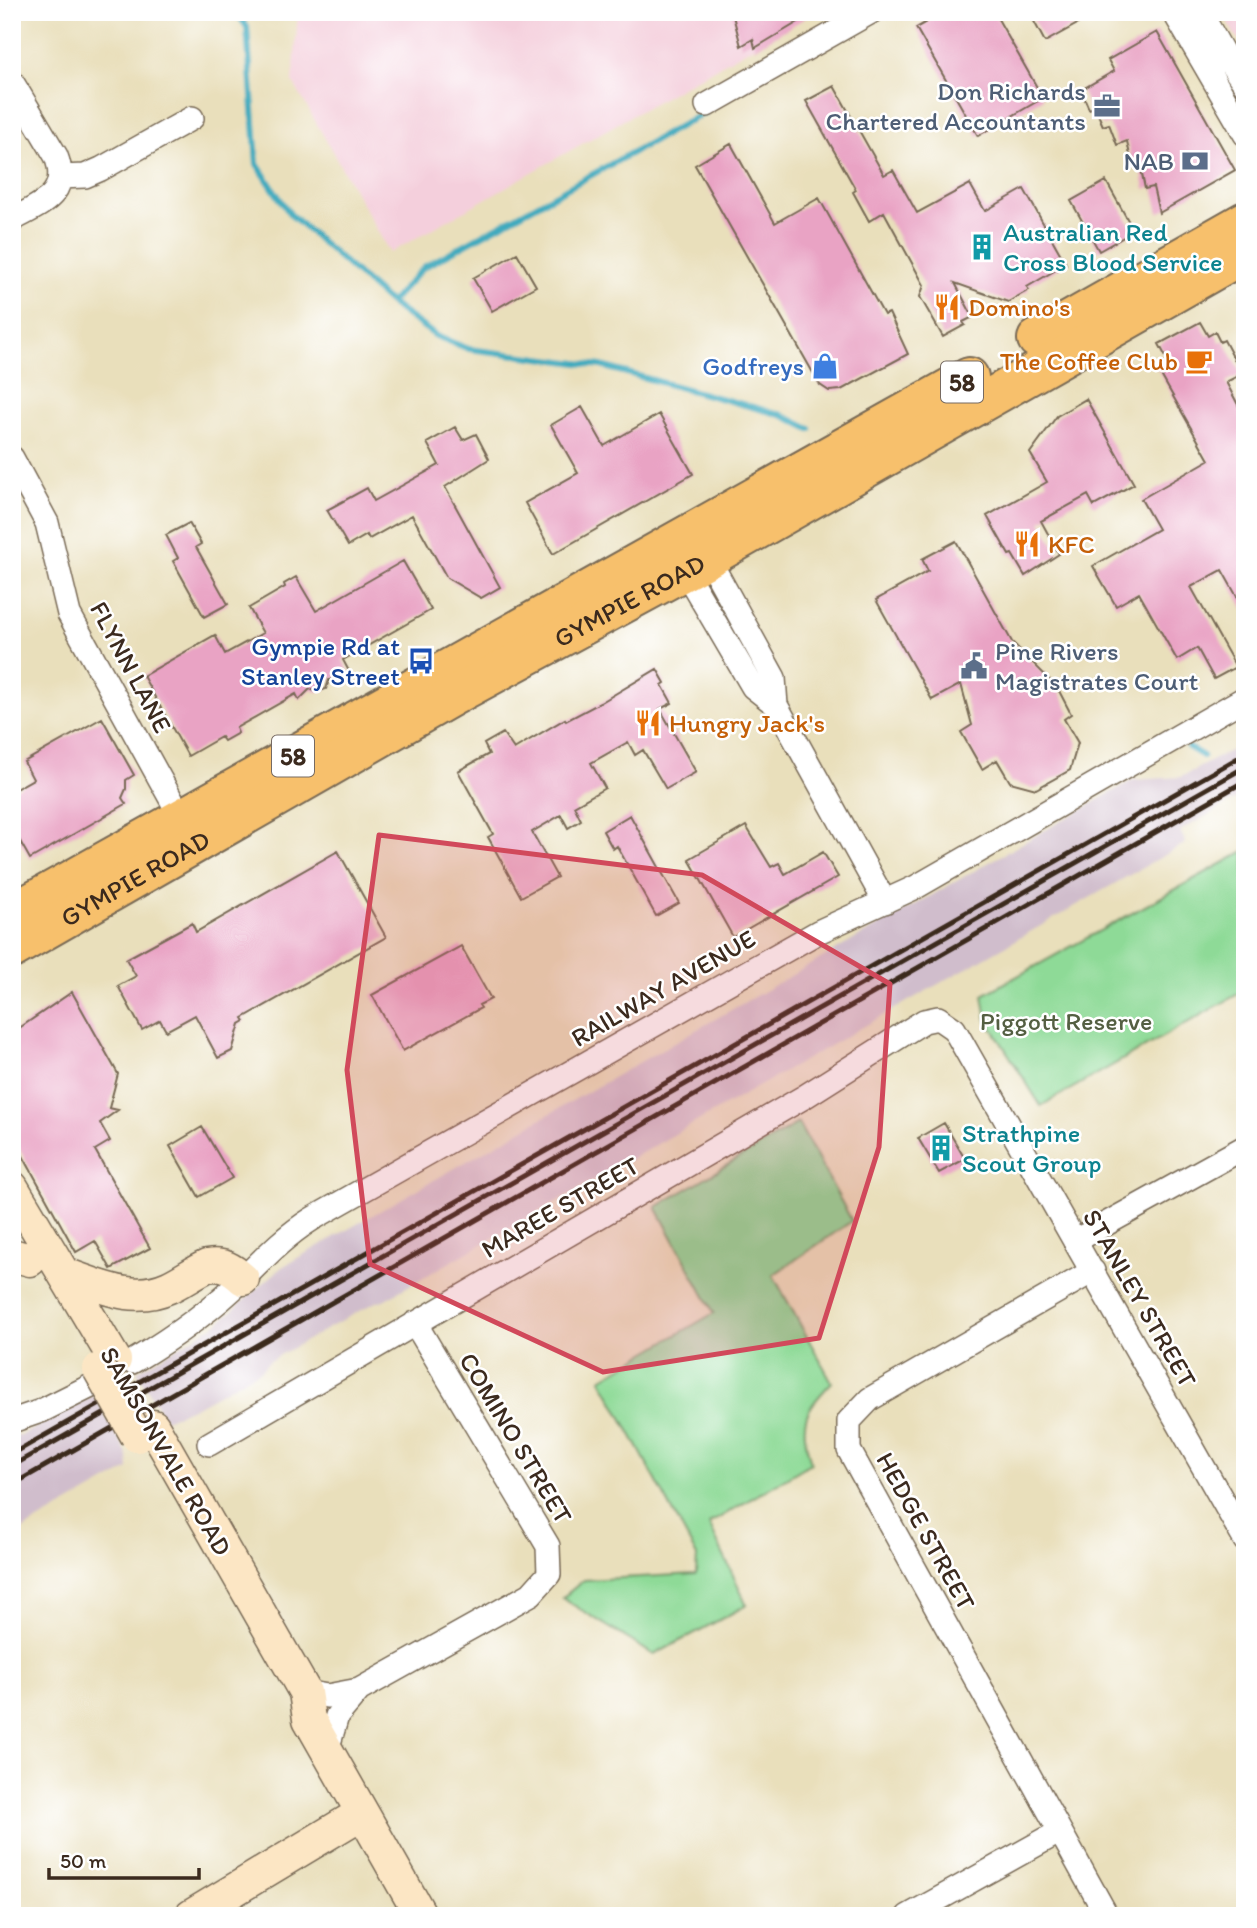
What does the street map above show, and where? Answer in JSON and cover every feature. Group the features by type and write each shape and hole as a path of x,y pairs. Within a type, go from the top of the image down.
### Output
{"highway":[{"name":"GYMPIE ROAD","path":"12,949 453,696 689,551 1241,227"},
{"name":"GYMPIE ROAD","path":"12,913 182,819 689,551"}],"main road":[{"name":"SAMSONVALE ROAD","path":"12,1186 64,1274 109,1370 145,1431 288,1702 307,1706 327,1750 421,1916"},
{"name":"SAMSONVALE ROAD","path":"12,1231 21,1258 109,1370"},
{"path":"64,1274 111,1292 126,1294 156,1291 207,1266 225,1266 243,1279"},
{"path":"191,1916 362,1813"}],"street":[{"path":"707,105 872,12"},
{"path":"1174,12 1245,134"},
{"path":"1199,12 1245,84"},
{"path":"12,82 60,166 57,191 48,200 12,220"},
{"path":"60,177 85,176 101,169 192,118"},
{"name":"FLYNN LANE","path":"12,458 47,523 69,614 182,819"},
{"path":"689,551 774,678 776,705 885,902"},
{"name":"RAILWAY AVENUE","path":"12,1421 41,1411 194,1322 288,1234 312,1219 818,932 916,887 1245,698"},
{"name":"STANLEY STREET","path":"938,1018 954,1029 1245,1540"},
{"name":"MAREE STREET","path":"209,1444 804,1097 924,1021 938,1018"},
{"path":"1076,1241 1245,1147"},
{"name":"HEDGE STREET","path":"1093,1271 870,1399 849,1421 849,1450 1107,1916"},
{"name":"COMINO STREET","path":"307,1706 327,1696 359,1690 531,1594 548,1574 548,1546 415,1323"},
{"name":"COMINO STREET","path":"327,1750 337,1716 359,1690"},
{"path":"908,1916 1059,1832"}],"highlighted area":[{"path":"379,835 702,875 890,984 879,1147 819,1338 603,1372 370,1264 347,1070"}],"shaded area":[{"path":"298,12 814,12 390,253 293,82"},
{"path":"1222,12 1245,12 1245,44 1236,37"},
{"path":"1245,740 1245,794 1180,831 1186,843 382,1301 269,1361 261,1370 165,1420 137,1371 218,1323 282,1267 1133,780 1181,777 1243,744"},
{"path":"94,1395 122,1444 128,1457 129,1469 12,1536 12,1438"}],"green space":[{"name":"Piggott Reserve","path":"1245,851 1245,990 1041,1106 987,1020 983,995"},
{"path":"798,1123 852,1221 773,1275 832,1382 809,1410 806,1418 805,1437 811,1463 709,1524 747,1605 654,1655 562,1598 584,1580 696,1574 697,1556 601,1379 714,1313 656,1207"}],"building":[{"path":"732,12 815,12 755,48 753,39 741,46"},
{"path":"944,12 994,12 1043,98 978,136 916,28"},
{"path":"1029,12 1074,12 1079,23 1045,42"},
{"path":"1157,32 1235,170 1159,213 1153,187 1145,189 1140,164 1132,165 1127,141 1117,145 1109,124 1103,126 1095,107 1089,109 1081,90 1114,71 1108,60"},
{"path":"834,86 884,175 893,170 917,213 970,184 985,211 1024,189 1066,264 1027,287 1029,290 1008,302 955,283 973,317 963,322 965,325 943,337 920,297 924,285 884,212 869,221 853,192 856,190 806,101"},
{"path":"731,144 775,223 819,198 884,315 889,313 908,354 841,390 829,391 820,385 695,165"},
{"path":"1106,181 1134,231 1099,251 1071,201"},
{"path":"517,253 536,286 492,311 473,278"},
{"path":"1200,322 1208,336 1215,332 1220,342 1224,340 1242,374 1226,382 1245,418 1245,611 1222,570 1191,587 1236,667 1214,679 1197,648 1177,660 1139,593 1116,606 1093,566 1158,529 1141,499 1209,460 1157,368 1168,361 1159,344"},
{"path":"1086,399 1134,484 1094,506 1088,495 1041,521 1059,554 1025,576 1012,554 1009,555 987,516 1047,482 1030,453 1057,416"},
{"path":"582,407 604,446 659,414 693,474 553,554 525,503 578,473 551,425"},
{"path":"455,427 463,440 476,434 489,459 445,487 500,587 481,598 447,578 412,515 369,539 367,535 348,546 327,510 367,488 374,501 439,465 427,443"},
{"path":"189,523 201,544 196,547 228,604 204,617 173,561 178,558 166,535"},
{"name":"Pine Rivers Magistrates Court","path":"956,541 1012,642 1057,687 1071,714 1064,719 1078,743 1070,770 1036,789 1010,782 997,760 982,769 961,732 972,725 961,684 932,700 876,600 928,571 922,559"},
{"path":"403,561 431,610 343,660 351,675 329,680 326,689 317,692 310,689 299,700 296,694 236,728 238,733 224,741 221,737 188,756 143,676 215,635 225,654 263,633 249,608 285,587 284,584 296,577 316,611"},
{"path":"657,669 672,703 660,709 696,772 666,789 643,750 635,755 628,742 591,763 605,788 574,806 581,820 568,828 561,815 532,832 557,877 521,897 488,837 493,834 458,771 489,754 484,744 503,733 514,749"},
{"path":"102,718 134,775 126,780 122,798 126,804 30,859 12,827 12,791 33,779 24,762"},
{"path":"630,815 679,903 656,916 617,846 613,849 603,831"},
{"path":"746,826 771,867 779,863 785,874 823,852 838,877 733,937 689,859"},
{"path":"338,851 386,937 243,1018 245,1021 240,1024 232,1051 218,1058 195,1015 166,1031 160,1020 142,1030 118,986 136,976 126,959 192,923 196,932"},
{"path":"461,946 491,999 479,1005 481,1008 403,1051 372,995"},
{"path":"72,992 118,1074 109,1108 118,1110 100,1123 110,1141 95,1150 150,1248 111,1269 95,1241 76,1252 12,1136 12,1033"},
{"name":"Strathpine Scout Group","path":"944,1123 965,1159 939,1173 918,1138"},
{"path":"202,1127 232,1178 199,1197 170,1146"}],"waterway":[{"path":"236,12 247,27 257,164 290,214 390,303 436,336 469,349 601,366 782,415 810,429"},
{"path":"390,303 424,267 704,113"},
{"path":"1188,747 1203,756"}],"railway":[{"path":"12,1454 1245,754"},
{"path":"12,1466 1245,767"},
{"path":"12,1485 1245,781"}],"place":[{"name":"Don Richards Chartered Accountants","path":"1107,106"},
{"name":"NAB","path":"1195,161"},
{"name":"Australian Red Cross Blood Service","path":"982,247"},
{"name":"Domino's","path":"947,307"},
{"name":"The Coffee Club","path":"1199,361"},
{"name":"Godfreys","path":"825,366"},
{"name":"KFC","path":"1027,544"},
{"name":"Gympie Rd at Stanley Street","path":"421,661"},
{"name":"Pine Rivers Magistrates Court","path":"974,666"},
{"name":"Hungry Jack's","path":"648,723"},
{"name":"Strathpine Scout Group","path":"941,1148"}]}
